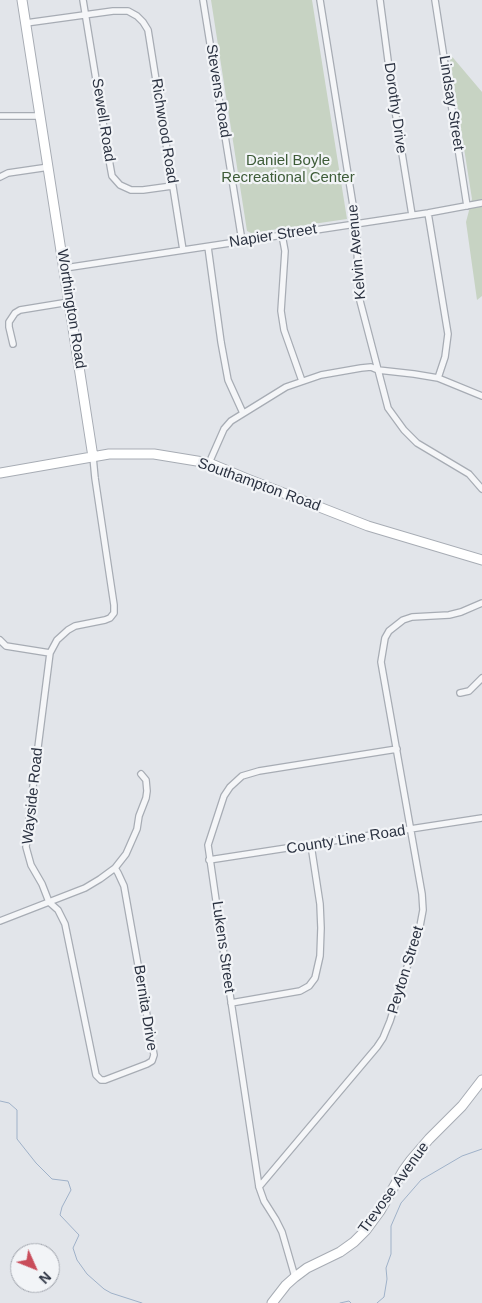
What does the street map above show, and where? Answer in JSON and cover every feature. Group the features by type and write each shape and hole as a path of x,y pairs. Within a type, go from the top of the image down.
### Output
{"street":[{"name":"Worthington Road","path":"22,0 114,605 114,614 110,618 75,626 58,640 50,652"},
{"name":"Sewell Road","path":"83,0 112,176 120,185 132,190 172,186"},
{"name":"Stevens Road","path":"203,0 242,241"},
{"name":"Kelvin Avenue","path":"320,0 356,224 359,297 388,408 404,430 417,442 469,474 482,488"},
{"name":"Dorothy Drive","path":"380,0 393,98 412,215"},
{"name":"Lindsay Street","path":"435,0 467,206"},
{"name":"Richwood Road","path":"86,15 128,11 144,22 148,30 183,250"},
{"path":"26,24 86,15"},
{"path":"0,116 40,116"},
{"path":"0,177 8,173 48,167"},
{"name":"Napier Street","path":"64,268 428,213 482,203"},
{"path":"428,213 448,334 445,357 438,378"},
{"path":"282,235 285,251 281,311 284,330 302,381"},
{"path":"208,247 228,380 243,413"},
{"path":"13,344 9,322 15,313 20,310 69,302"},
{"path":"209,463 224,429 231,421 286,387 321,376 371,367 378,370 438,378 482,396"},
{"name":"Southampton Road","path":"0,473 110,454 154,454 209,463 368,526 482,560"},
{"name":"Peyton Street","path":"259,1188 377,1047 385,1033 420,926 422,894 381,662 385,638 389,631 403,620 412,617 449,615 482,603"},
{"path":"0,640 6,646 50,652"},
{"name":"Wayside Road","path":"50,652 26,847 31,864 49,902 58,910 65,924 90,1047"},
{"path":"460,693 469,691 482,678"},
{"name":"Lukens Street","path":"295,1276 282,1232 264,1201 259,1188 208,846 224,796 230,787 242,776 259,771 397,749"},
{"path":"0,921 84,888 115,868 126,854 137,829 139,816 146,798 146,780 141,774"},
{"name":"County Line Road","path":"210,860 482,818"},
{"path":"231,1003 300,991 309,986 315,978 320,956 321,928 311,845"},
{"name":"Bernita Drive","path":"90,1047 96,1075 101,1080 147,1064 152,1061 154,1055 124,886 115,868"},
{"name":"Trevose Avenue","path":"272,1303 295,1276 340,1252 366,1230 380,1211 411,1160 462,1106 482,1080"}],"green space":[{"name":"Daniel Boyle Recreational Center","path":"211,0 312,0 347,219 251,233 247,231"},
{"path":"449,53 482,92 482,296 477,300 466,222 472,199"}],"waterway":[{"path":"0,1101 9,1103 17,1110 17,1139 36,1163 52,1179 68,1181 71,1190 60,1215 79,1235 73,1248 77,1260 87,1274 104,1289 142,1303"},
{"path":"377,1303 384,1297 387,1279 386,1268 391,1254 391,1226 401,1203 421,1180 462,1156 482,1149"},
{"path":"340,1303 349,1301 351,1303"}]}
